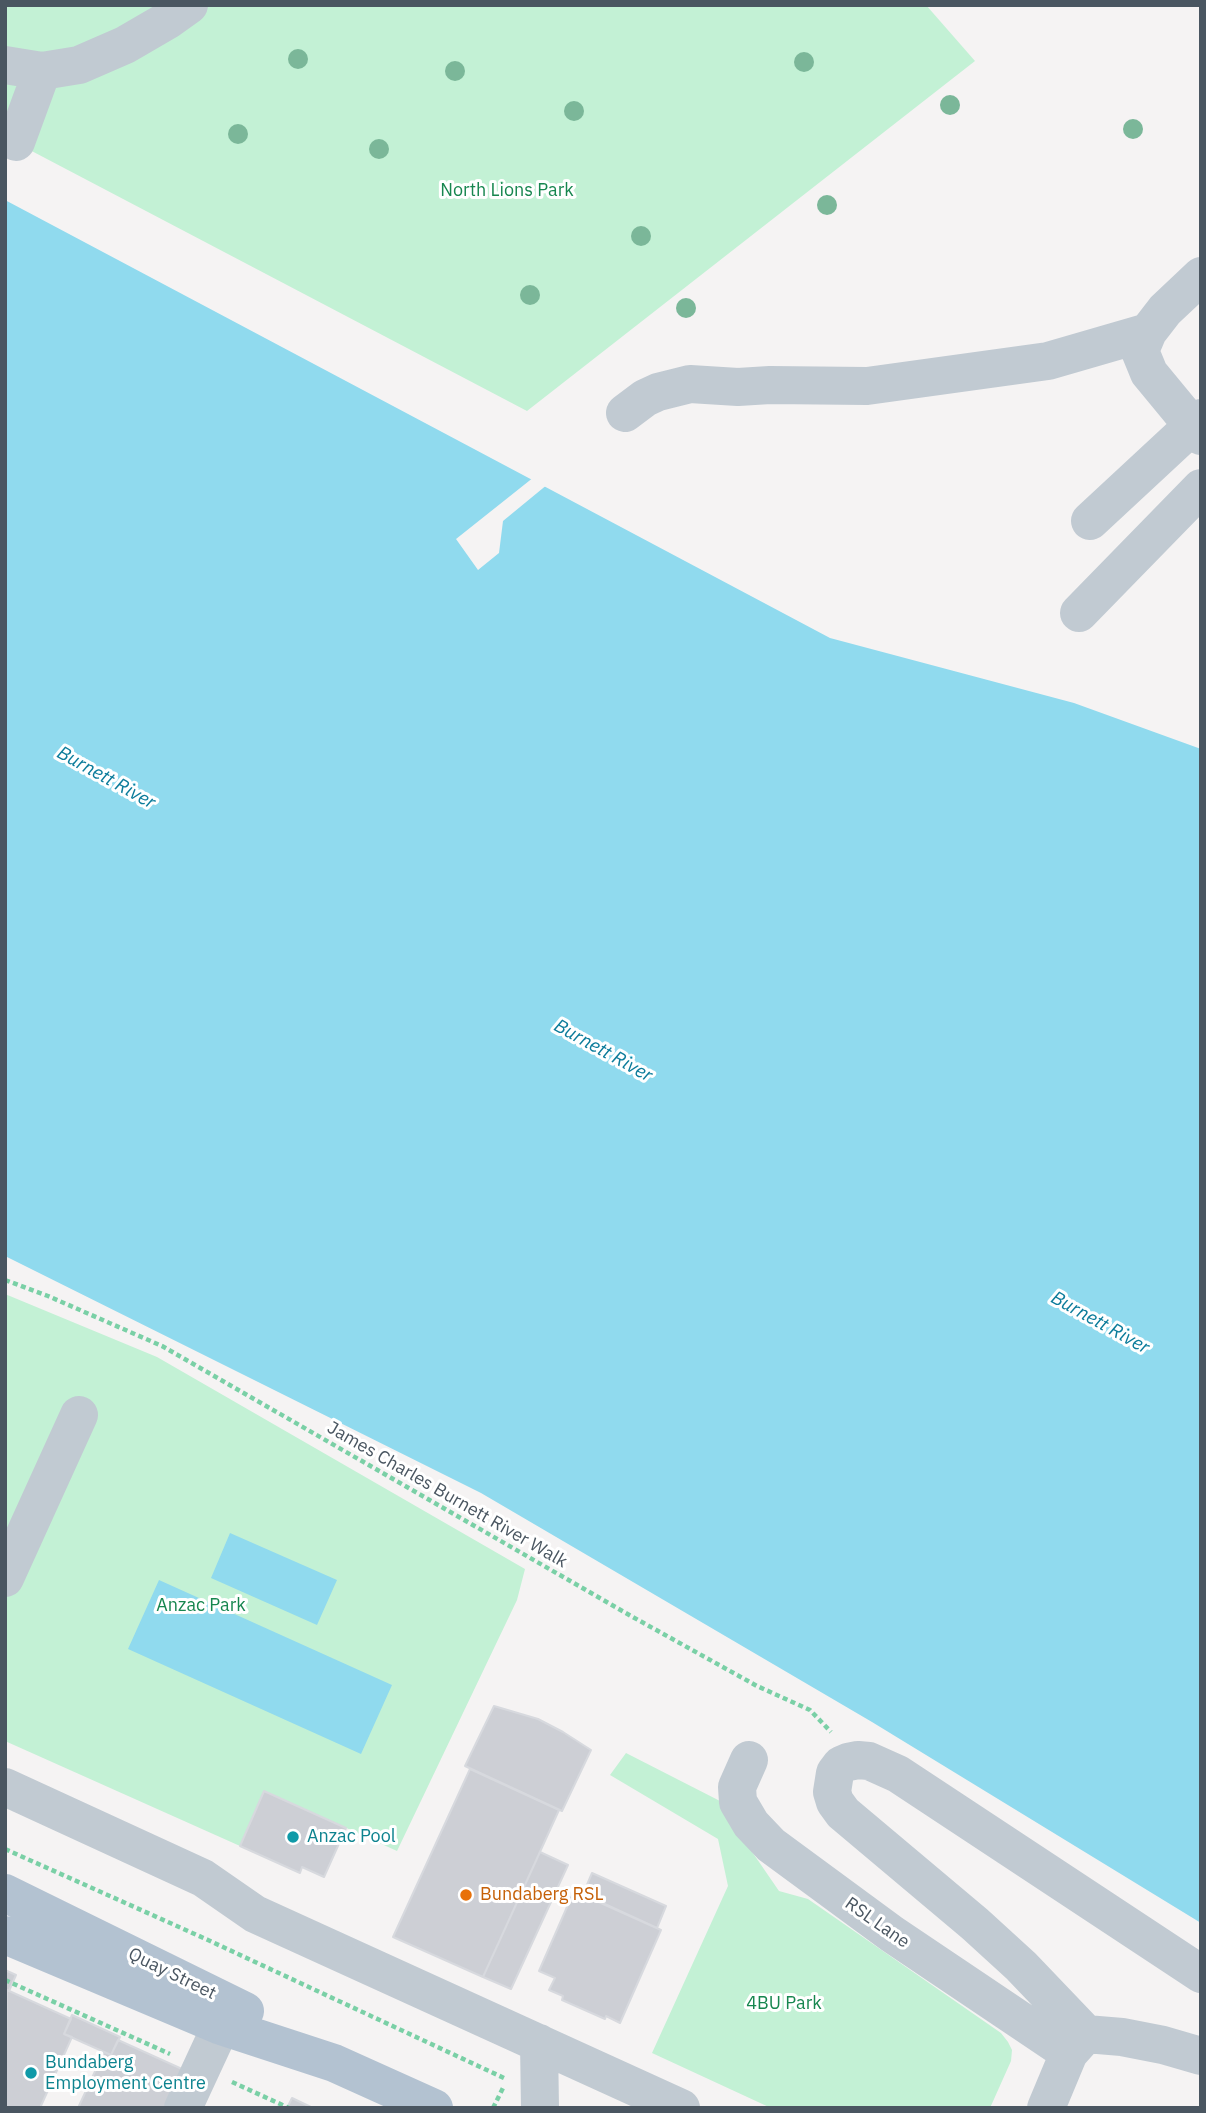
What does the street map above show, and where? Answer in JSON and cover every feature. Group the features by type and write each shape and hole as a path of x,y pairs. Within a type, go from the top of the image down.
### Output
{"main road":[{"name":"Quay Street","path":"5,1893 230,2002 334,2063"},
{"name":"Quay Street","path":"5,1935 221,2025 334,2063 434,2108"}],"street":[{"path":"5,65 42,71 79,65 125,45 189,5"},
{"path":"16,142 42,71"},
{"path":"1090,521 1198,427 1149,373 1140,352 1148,332 1165,310 1201,276"},
{"path":"625,413 658,391 690,384 738,387 867,386 1048,361 1148,332"},
{"path":"1079,613 1201,488"},
{"path":"5,1578 79,1415"},
{"name":"RSL Lane","path":"749,1760 737,1787 738,1802 751,1824 771,1845 892,1934 1077,2043"},
{"path":"1077,2043 1021,1966 843,1813 832,1792 835,1773 841,1765 858,1760 869,1761 898,1774 1201,1974"},
{"path":"5,1787 203,1878 255,1914 681,2108"},
{"path":"183,2108 221,2025"},
{"path":"1077,2043 1122,2037 1201,2056"},
{"path":"539,2043 540,2108"},
{"path":"1046,2108 1077,2043"}],"path":[{"name":"James Charles Burnett River Walk","path":"5,1280 163,1346 631,1616 757,1686 810,1710 858,1760"},
{"path":"5,1849 507,2080 494,2108"},
{"path":"5,1980 289,2108"}],"green space":[{"name":"North Lions Park","path":"5,5 926,5 975,61 527,411 5,137"},
{"name":"Anzac Park","path":"5,1294 157,1357 525,1569 517,1600 397,1851 265,1791 240,1846 5,1741"},
{"name":"4BU Park","path":"626,1753 720,1801 779,1891 808,1899 1001,2033 1012,2050 1011,2061 990,2108 771,2108 652,2053 728,1886 718,1839 610,1775"}],"water":[{"name":"Burnett River","path":"5,200 830,638 1074,703 1201,749 1201,1923 872,1722 481,1493 5,1256"},
{"path":"230,1533 337,1580 317,1625 211,1578"},
{"path":"159,1580 392,1685 361,1754 128,1649"}],"pier":[{"path":"534,477 548,484 503,521 499,553 478,570 456,539"}],"building":[{"path":"494,1706 538,1719 591,1750 562,1811 465,1766"},
{"name":"Bundaberg RSL","path":"470,1769 559,1810 483,1977 393,1937"},
{"name":"Anzac Pool","path":"264,1791 346,1828 324,1877 302,1867 300,1873 240,1846"},
{"path":"540,1852 568,1865 511,1989 483,1977"},
{"path":"592,1873 666,1906 657,1928 583,1894"},
{"path":"574,1891 661,1930 620,2023 562,2000 563,1996 549,1990 555,1978 539,1971"},
{"path":"5,1970 16,1975 9,1991 5,1990"},
{"name":"Bundaberg Employment Centre","path":"7,1990 71,2019 64,2034 72,2037 40,2108 5,2108"},
{"path":"72,2015 120,2037 111,2055 64,2034"},
{"name":"Bundaberg Employment Centre","path":"118,2040 182,2069 165,2108 78,2108 104,2052 111,2055"},
{"path":"292,2098 313,2108 287,2108"}],"place":[{"name":"Anzac Pool","path":"293,1837"},
{"name":"Bundaberg RSL","path":"466,1895"},
{"name":"Bundaberg Employment Centre","path":"31,2073"}]}
